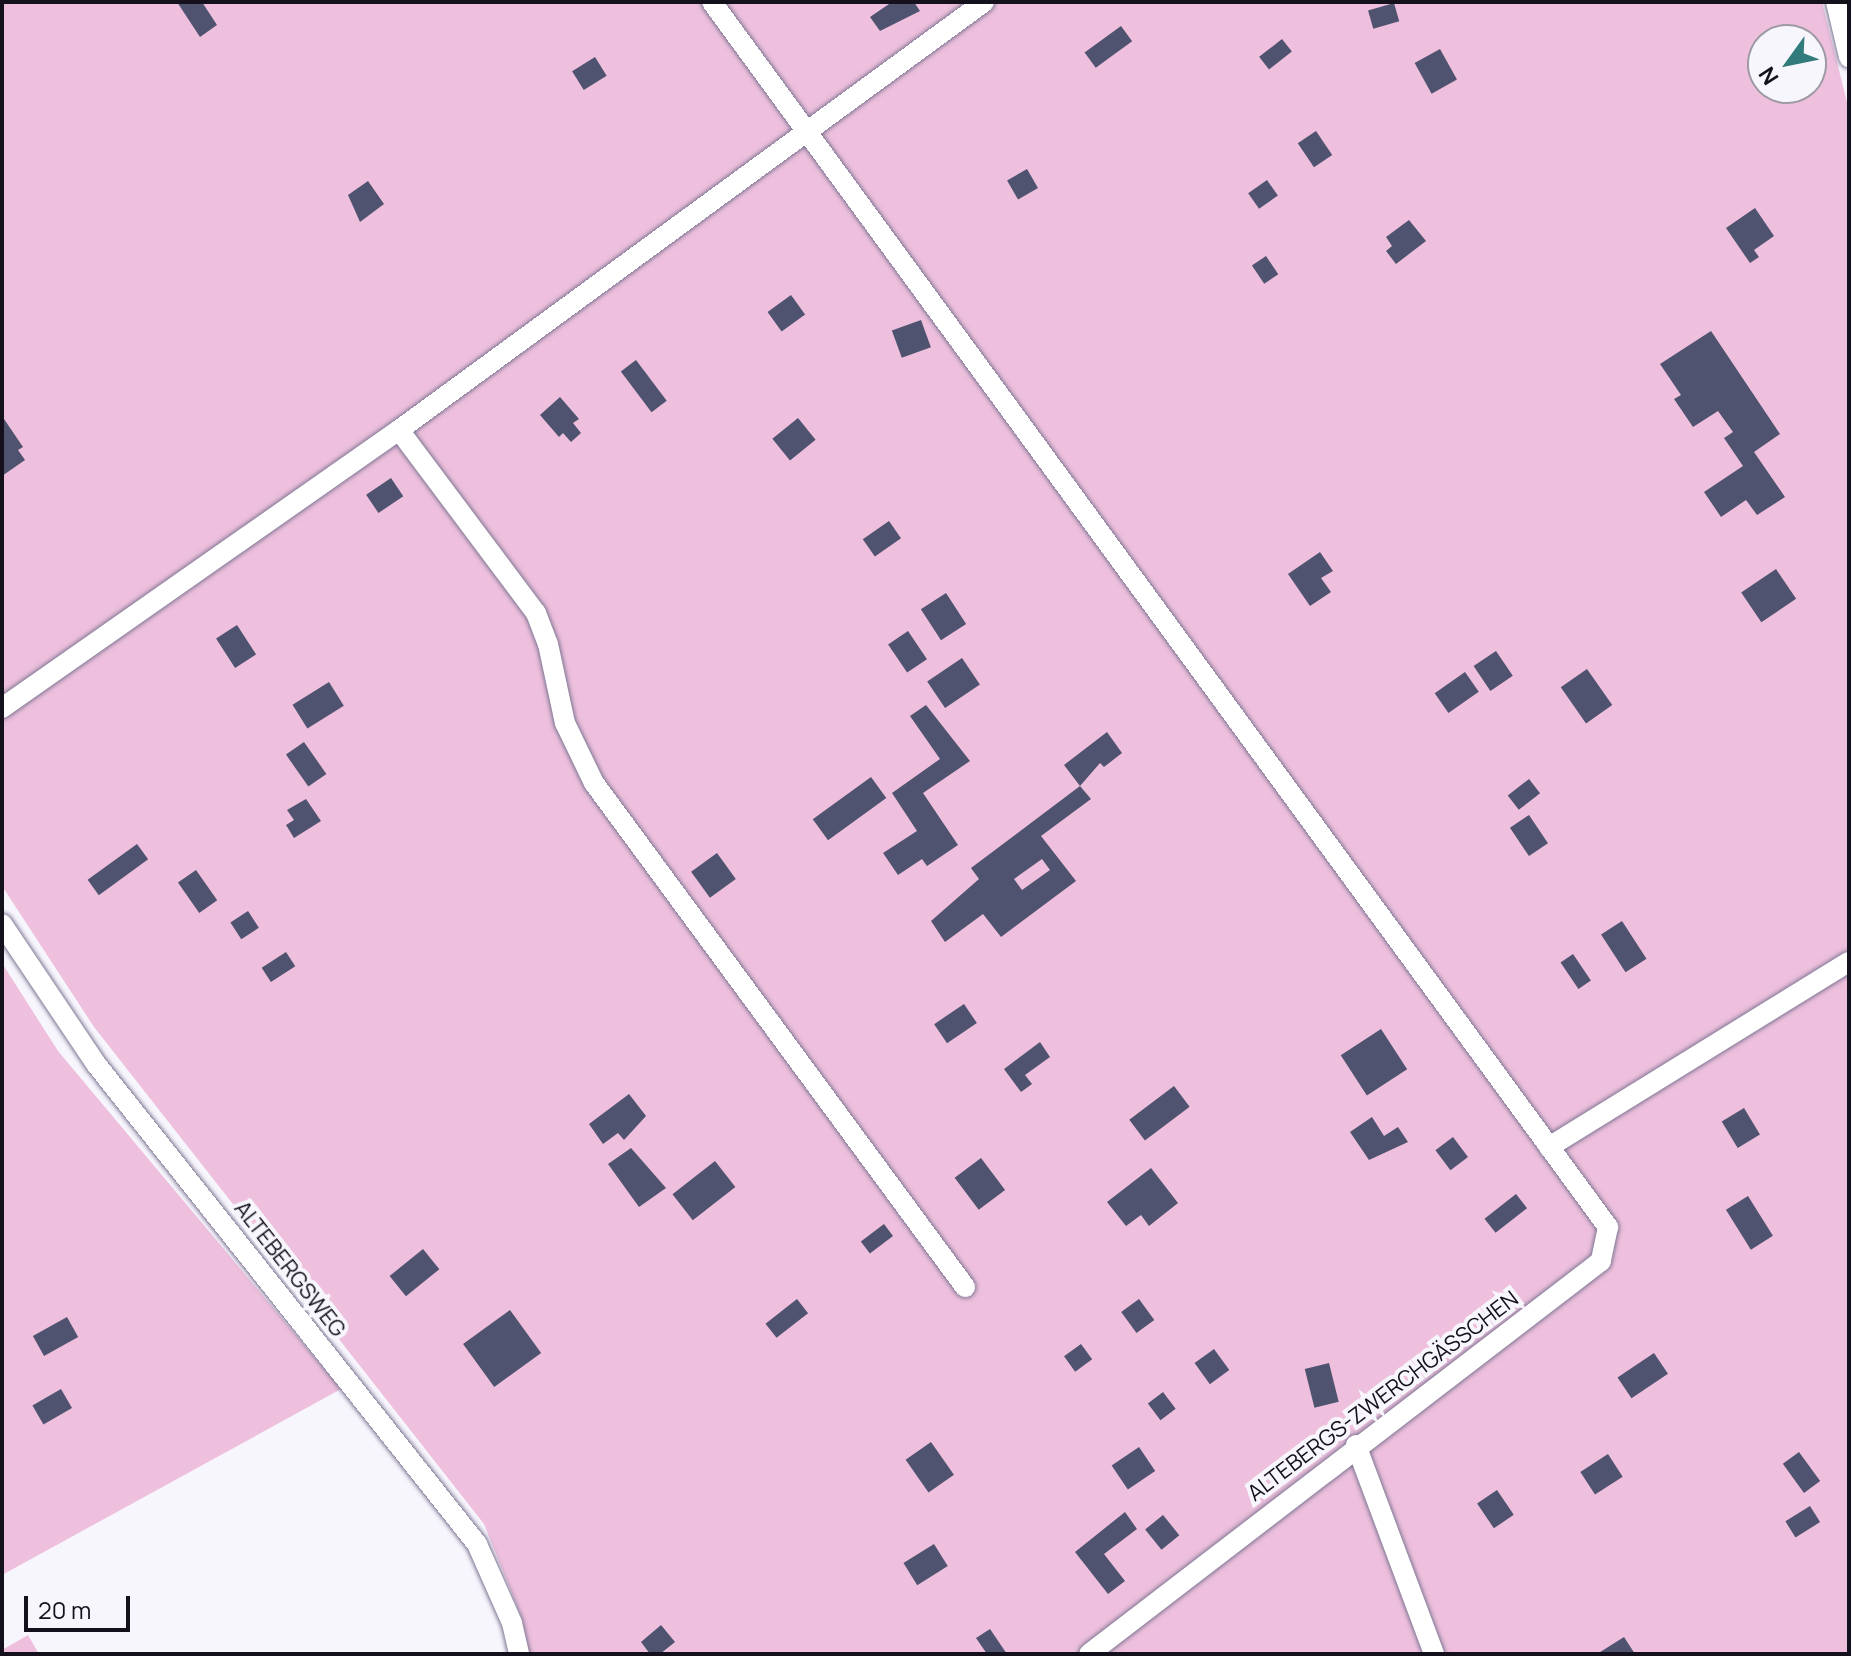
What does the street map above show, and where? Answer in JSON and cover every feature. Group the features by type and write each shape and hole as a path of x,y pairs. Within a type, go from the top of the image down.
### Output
{"lane":[{"name":"ALTEBERGS-ZWERCHGÄSSCHEN","path":"712,2 1608,1227 1601,1261 1356,1445 1089,1654"},
{"path":"2,708 399,430 805,129 984,2"},
{"path":"1836,2 1849,57"},
{"path":"399,430 536,613 548,644 565,723 594,783 965,1287"},
{"name":"ALTEBERGSWEG","path":"2,924 96,1064 477,1544 512,1623 519,1654"},
{"path":"1549,1147 1849,962"},
{"path":"1356,1445 1434,1654"}],"shaded area":[{"path":"2,2 1822,2 1849,110 1849,1654 529,1654 521,1616 484,1524 94,1027 2,886"},
{"path":"2,963 58,1051 341,1389 2,1575"},
{"path":"28,1635 39,1654 2,1654 2,1650"}],"building":[{"path":"177,2 202,2 217,25 200,37"},
{"path":"892,2 914,2 920,11 880,31 870,17"},
{"path":"1394,3 1399,21 1373,29 1368,10"},
{"path":"1121,26 1132,41 1096,68 1085,52"},
{"path":"1282,39 1292,52 1269,69 1259,57"},
{"path":"1440,49 1457,80 1432,94 1415,63"},
{"path":"595,57 607,76 584,90 572,71"},
{"path":"1316,131 1332,155 1314,167 1298,143"},
{"path":"1027,169 1038,188 1018,200 1007,180"},
{"path":"1267,180 1278,196 1259,209 1248,193"},
{"path":"368,181 384,204 360,222 348,195"},
{"path":"1755,208 1774,236 1754,250 1759,257 1750,263 1726,228"},
{"path":"1409,220 1426,241 1396,264 1386,251 1392,246 1386,237"},
{"path":"1266,256 1278,274 1264,284 1252,266"},
{"path":"791,295 805,314 782,331 768,312"},
{"path":"921,320 931,347 902,358 892,331"},
{"path":"1711,331 1780,434 1754,452 1785,497 1757,515 1746,500 1721,517 1704,492 1743,466 1724,438 1733,432 1718,411 1693,427 1674,399 1681,395 1660,364"},
{"path":"636,360 667,401 652,412 621,371"},
{"path":"560,397 579,419 573,423 581,433 571,442 563,433 559,437 540,415"},
{"path":"2,416 23,447 18,450 25,460 2,476"},
{"path":"798,418 816,440 790,461 772,439"},
{"path":"391,478 403,496 378,513 366,495"},
{"path":"889,521 901,538 875,557 863,539"},
{"path":"1320,552 1333,571 1321,578 1331,592 1310,606 1288,574"},
{"path":"1776,569 1796,599 1761,622 1741,592"},
{"path":"946,593 966,624 941,640 921,609"},
{"path":"237,625 256,654 235,668 216,639"},
{"path":"908,631 927,659 907,673 888,644"},
{"path":"1496,651 1513,676 1490,691 1474,666"},
{"path":"962,658 980,685 945,708 927,681"},
{"path":"1587,669 1612,705 1586,723 1561,687"},
{"path":"1465,672 1479,692 1448,713 1435,693"},
{"path":"329,682 344,706 307,729 293,705"},
{"path":"926,705 970,761 923,793 958,845 927,866 922,859 898,875 883,853 917,831 892,793 940,759 910,716"},
{"path":"1107,732 1122,753 1104,767 1100,763 1080,786 1064,765"},
{"path":"304,742 326,774 308,787 286,755"},
{"path":"871,777 886,798 828,840 813,819"},
{"path":"1529,779 1540,793 1519,810 1508,796"},
{"path":"1080,786 1091,799 1041,836 1076,881 1001,937 983,914 945,942 931,921 979,879 971,868","holes":["1042,859 1050,870 1022,890 1014,879"]},
{"path":"306,799 321,821 294,838 286,825 294,820 287,810"},
{"path":"1529,815 1548,843 1529,856 1510,828"},
{"path":"137,844 148,859 99,895 88,880"},
{"path":"717,853 736,879 710,898 691,872"},
{"path":"196,870 217,900 199,913 178,883"},
{"path":"248,911 259,928 241,939 230,922"},
{"path":"1622,921 1647,959 1626,972 1601,935"},
{"path":"286,952 295,966 271,982 262,968"},
{"path":"1573,954 1591,981 1578,989 1561,962"},
{"path":"964,1004 977,1023 947,1043 934,1024"},
{"path":"1381,1029 1407,1069 1367,1095 1341,1055"},
{"path":"1040,1042 1050,1057 1025,1075 1032,1084 1021,1092 1004,1069"},
{"path":"1174,1086 1190,1107 1145,1140 1129,1120"},
{"path":"629,1094 646,1116 624,1140 618,1133 603,1144 589,1124"},
{"path":"1744,1108 1760,1135 1738,1148 1722,1121"},
{"path":"1372,1117 1384,1136 1398,1127 1408,1142 1369,1160 1350,1132"},
{"path":"1453,1137 1468,1157 1450,1170 1435,1150"},
{"path":"631,1148 666,1188 639,1207 608,1164"},
{"path":"981,1158 1005,1190 979,1210 955,1178"},
{"path":"715,1161 735,1187 693,1220 672,1194"},
{"path":"1151,1168 1178,1203 1149,1226 1141,1215 1126,1226 1107,1202"},
{"path":"1516,1194 1527,1208 1496,1233 1484,1219"},
{"path":"1748,1196 1773,1236 1751,1250 1726,1210"},
{"path":"884,1224 893,1236 870,1253 861,1241"},
{"path":"423,1249 439,1269 406,1296 390,1276"},
{"path":"797,1299 808,1313 777,1338 765,1324"},
{"path":"1139,1299 1154,1320 1136,1333 1121,1312"},
{"path":"510,1310 541,1353 494,1387 463,1344"},
{"path":"67,1317 78,1337 44,1356 33,1336"},
{"path":"1081,1344 1092,1359 1075,1372 1064,1356"},
{"path":"1214,1349 1229,1370 1210,1384 1195,1363"},
{"path":"1654,1353 1668,1374 1632,1398 1618,1378"},
{"path":"1329,1363 1339,1402 1314,1408 1305,1369"},
{"path":"61,1389 72,1408 43,1425 32,1406"},
{"path":"1163,1392 1176,1409 1160,1420 1148,1403"},
{"path":"931,1442 954,1475 929,1493 906,1460"},
{"path":"1139,1447 1155,1471 1128,1489 1112,1465"},
{"path":"1799,1452 1820,1481 1804,1493 1783,1464"},
{"path":"1608,1454 1623,1477 1595,1495 1580,1472"},
{"path":"1497,1490 1514,1515 1494,1528 1477,1503"},
{"path":"1810,1506 1820,1522 1795,1537 1785,1521"},
{"path":"1125,1512 1137,1529 1104,1554 1125,1581 1108,1594 1075,1552"},
{"path":"1163,1515 1179,1535 1161,1550 1145,1529"},
{"path":"934,1544 948,1566 917,1585 903,1563"},
{"path":"661,1625 675,1642 660,1654 650,1654 641,1642"},
{"path":"990,1629 1007,1654 987,1654 976,1638"},
{"path":"1624,1637 1635,1654 1597,1654"}]}
